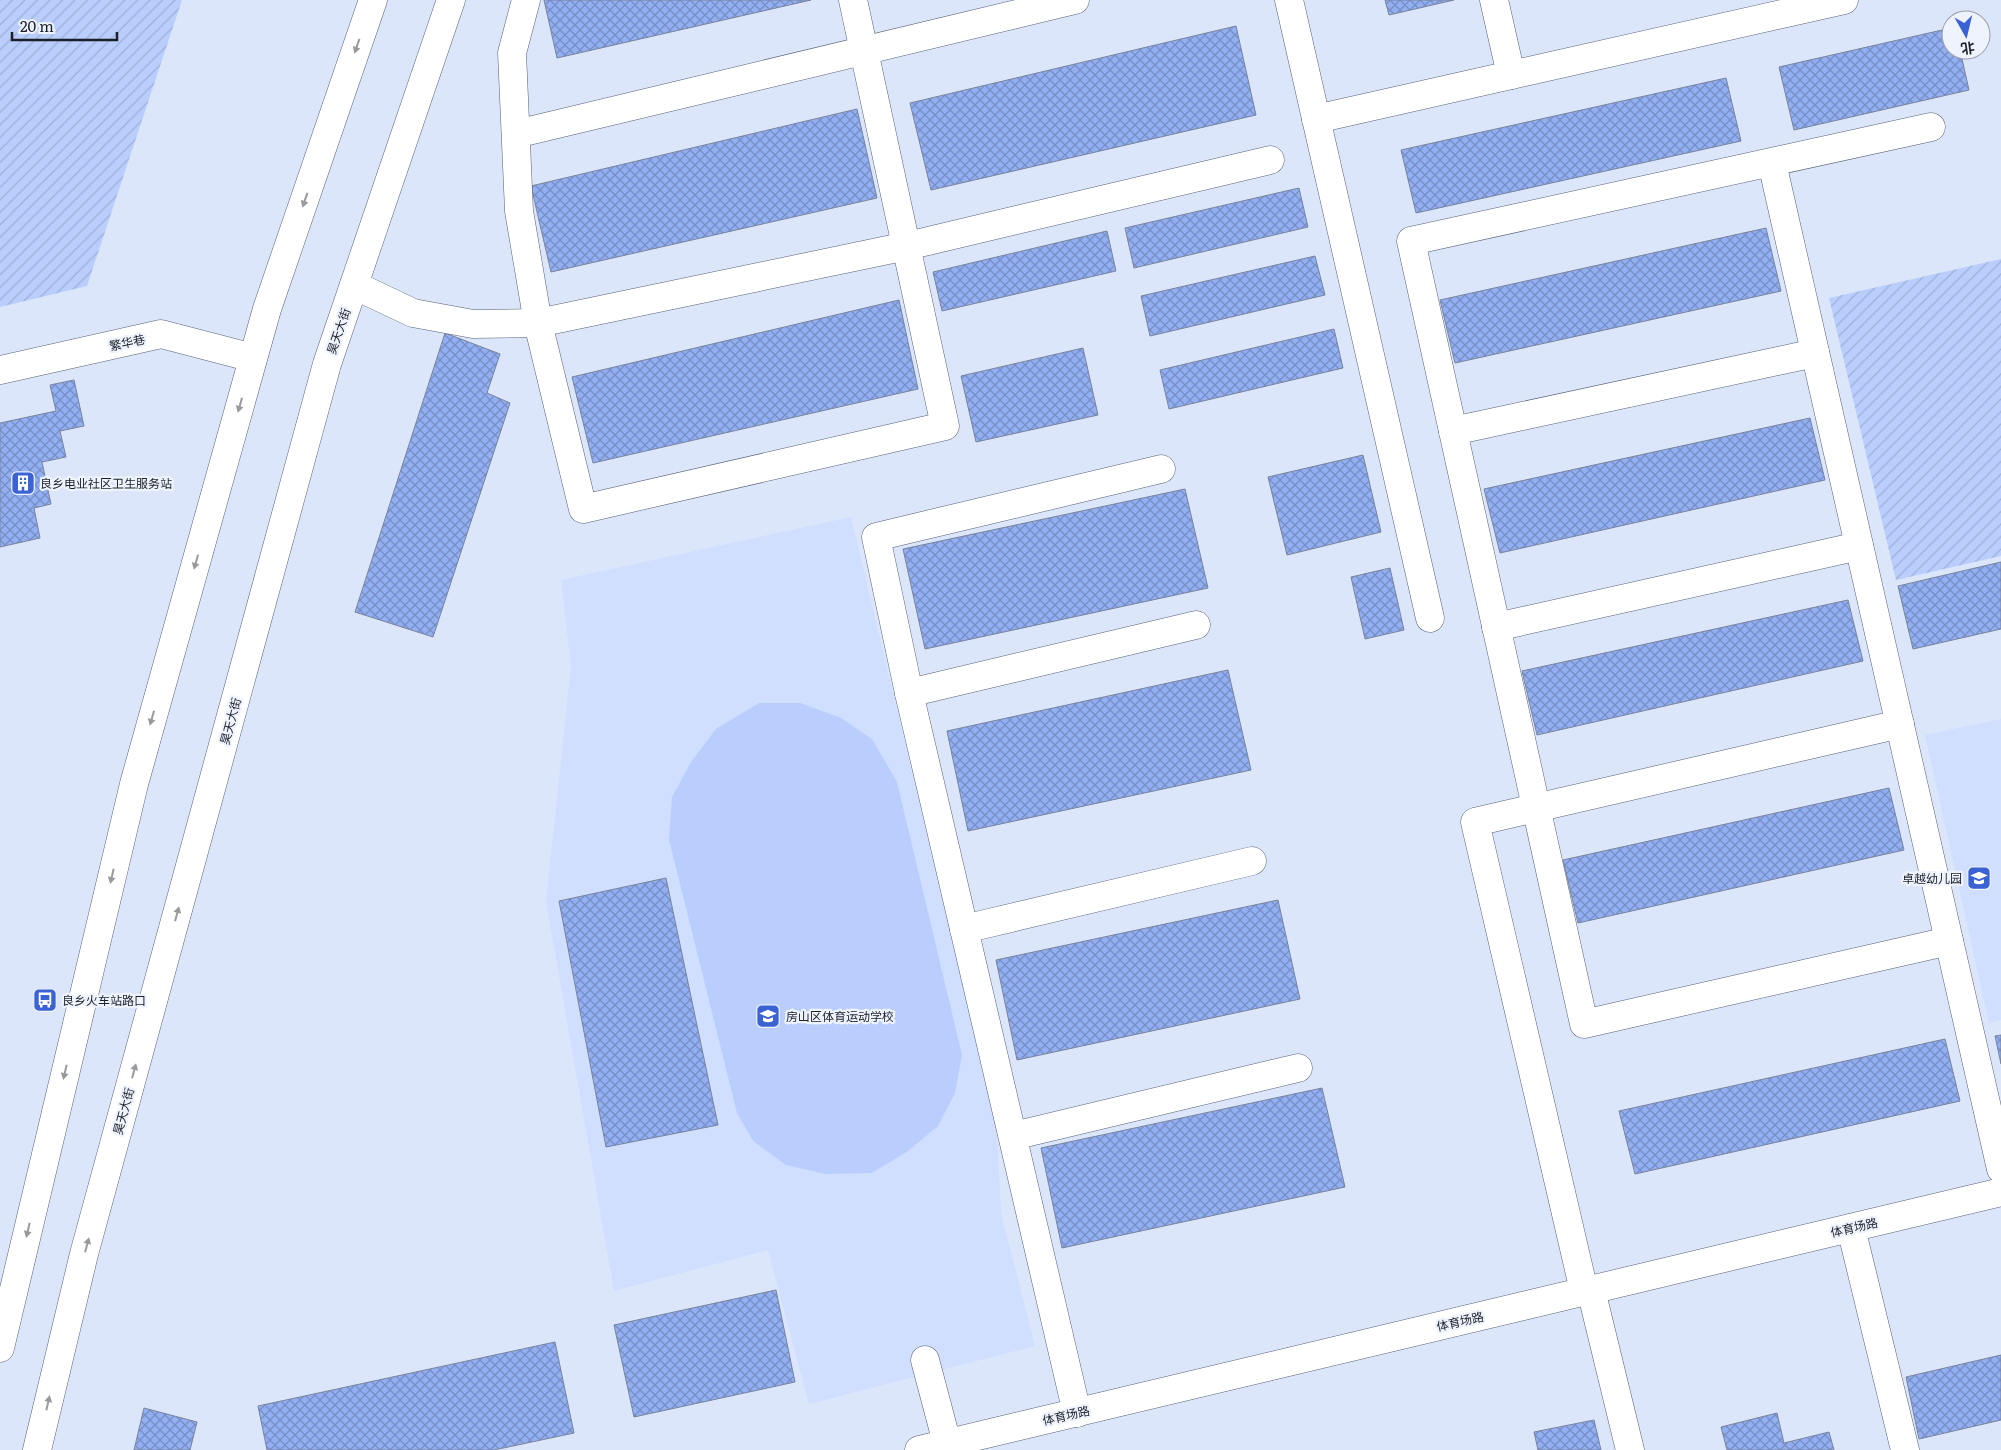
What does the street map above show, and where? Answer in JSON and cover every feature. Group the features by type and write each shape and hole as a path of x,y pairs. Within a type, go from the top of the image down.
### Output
{"street":[{"path":"0,1348 6,1298 134,784 267,309 373,0"},
{"name":"昊天大街","path":"37,1450 89,1235 327,364 451,0"},
{"path":"526,0 512,53 519,211 538,323 583,509 945,426 853,0"},
{"path":"516,134 1075,0"},
{"path":"1289,0 1430,618"},
{"path":"1494,0 1511,75"},
{"path":"1316,119 1844,0"},
{"path":"1931,127 1411,241 1584,1024 1949,941"},
{"path":"354,286 413,313 473,324 538,323 906,246 1270,160"},
{"path":"1772,163 2001,1170"},
{"name":"繁华巷","path":"0,370 161,334 253,358"},
{"path":"1453,431 1815,353"},
{"path":"1077,1413 909,693 876,537 1161,469"},
{"path":"1496,627 1859,546"},
{"path":"909,693 1196,625"},
{"path":"1630,1450 1588,1291 1475,822 1900,724"},
{"path":"964,929 1252,861"},
{"path":"1012,1136 1298,1068"},
{"name":"体育场路","path":"919,1450 2001,1192"},
{"path":"1850,1228 1905,1450"},
{"path":"925,1360 947,1444"}],"shaded area":[{"path":"0,0 182,0 87,286 0,307"},
{"path":"2001,259 2001,556 1896,580 1829,298"},
{"name":"房山区体育运动学校","path":"851,517 997,1130 1001,1213 1035,1346 809,1404 768,1250 614,1291 546,901 571,666 561,580"},
{"path":"759,703 800,703 841,718 872,739 897,782 962,1055 955,1093 938,1126 908,1151 872,1173 826,1174 786,1165 753,1141 737,1113 669,840 672,797 691,762 716,729"},
{"name":"卓越幼儿园","path":"2001,719 2001,1020 1989,1023 1925,735"}],"building":[{"path":"544,0 811,0 557,58"},
{"path":"1385,0 1454,0 1389,15"},
{"path":"1236,26 1256,115 931,190 910,103"},
{"path":"1941,30 1941,60 1962,60 1969,90 1794,130 1779,67"},
{"path":"1726,78 1741,141 1416,213 1401,150"},
{"path":"857,109 877,198 551,272 531,186"},
{"path":"1299,188 1308,227 1134,268 1125,228"},
{"path":"1766,228 1781,291 1455,363 1440,300"},
{"path":"1107,231 1116,271 942,311 933,272"},
{"path":"1315,256 1325,295 1150,336 1141,296"},
{"path":"899,300 918,389 593,463 572,377"},
{"path":"1334,329 1343,368 1169,409 1160,370"},
{"path":"445,333 500,354 487,393 510,403 433,637 355,612"},
{"path":"1083,348 1098,415 976,442 961,376"},
{"name":"良乡电业社区卫生服务站","path":"74,380 84,426 60,431 66,457 42,462 51,504 34,508 40,538 0,547 0,423 56,411 50,385"},
{"path":"1810,418 1825,480 1500,553 1484,489"},
{"path":"1363,455 1381,532 1287,555 1268,477"},
{"path":"1185,489 1208,588 925,649 903,549"},
{"path":"2001,562 2001,629 1913,649 1898,586"},
{"path":"1390,568 1404,630 1365,639 1351,577"},
{"path":"1848,600 1863,661 1537,735 1522,671"},
{"path":"1228,670 1251,770 968,831 947,731"},
{"path":"1889,788 1904,850 1578,923 1563,860"},
{"path":"666,878 718,1125 606,1147 559,901"},
{"path":"1278,900 1300,999 1017,1060 996,960"},
{"path":"2001,1035 2001,1064 1995,1036"},
{"path":"1945,1039 1960,1101 1635,1174 1619,1111"},
{"path":"1322,1088 1345,1187 1062,1248 1041,1148"},
{"path":"776,1290 795,1382 634,1417 614,1325"},
{"path":"555,1342 574,1433 494,1450 267,1450 258,1406"},
{"path":"2001,1355 2001,1420 1919,1439 1906,1377"},
{"path":"144,1408 197,1422 190,1450 134,1450"},
{"path":"1777,1413 1784,1443 1829,1432 1834,1450 1727,1450 1721,1427"},
{"path":"1594,1420 1601,1450 1538,1450 1534,1432"}],"place":[{"name":"良乡电业社区卫生服务站","path":"23,483"},
{"name":"卓越幼儿园","path":"1979,878"},
{"name":"良乡火车站路口","path":"45,1000"},
{"name":"房山区体育运动学校","path":"768,1016"}]}
